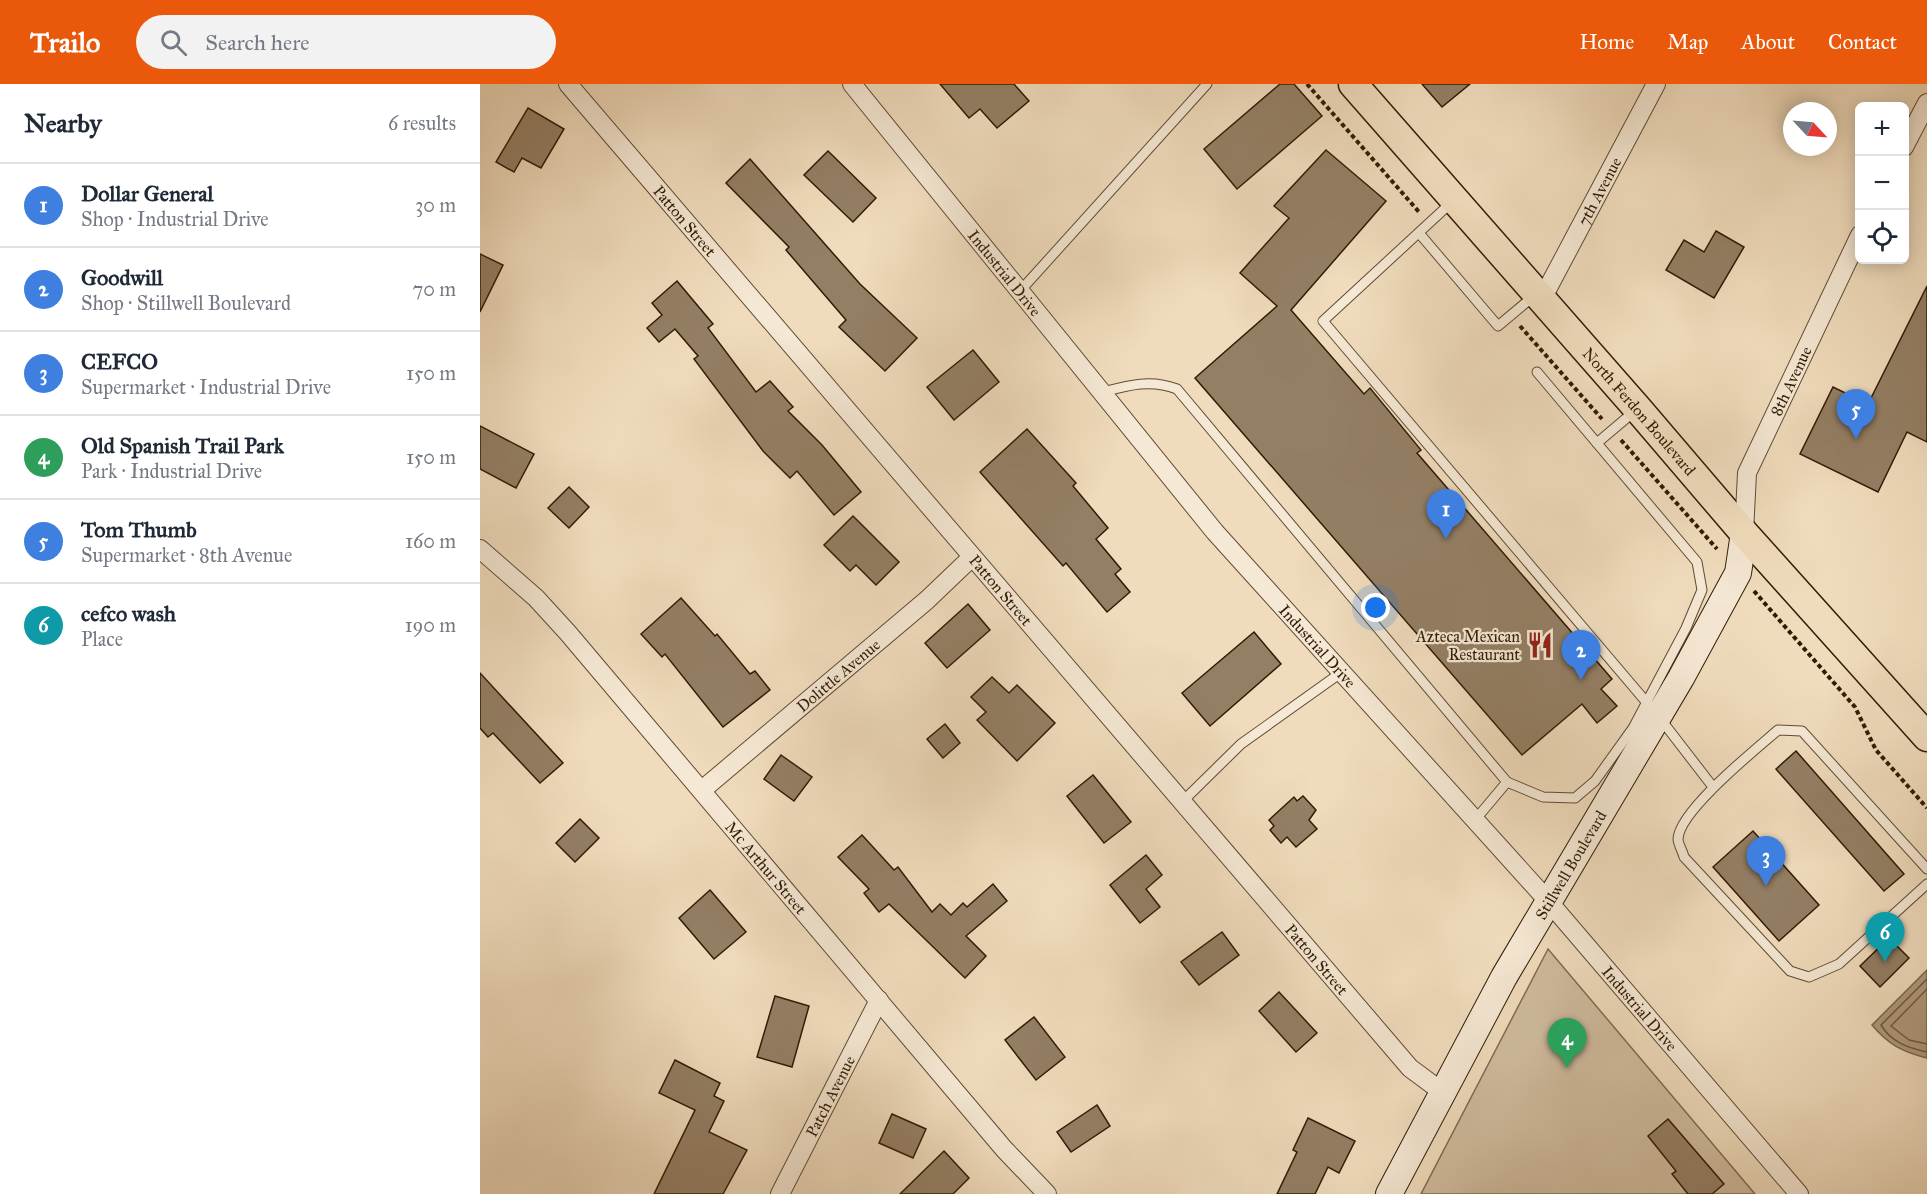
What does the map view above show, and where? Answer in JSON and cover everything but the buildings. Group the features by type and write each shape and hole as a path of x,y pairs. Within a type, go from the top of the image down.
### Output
{"main road":[{"name":"North Ferdon Boulevard","path":"1353,84 1744,533 1927,737"}],"street":[{"name":"Patton Street","path":"568,84 1410,1068 1441,1091"},
{"name":"Industrial Drive","path":"852,84 1215,532 1549,902 1799,1194"},
{"name":"7th Avenue","path":"1540,296 1656,84"},
{"path":"1909,139 1927,103"},
{"name":"8th Avenue","path":"1744,533 1747,473 1855,246"},
{"name":"Stillwell Boulevard","path":"1389,1194 1441,1091 1549,902 1652,710 1738,573 1744,533"},
{"name":"Mc Arthur Street","path":"480,549 536,598 702,790 1004,1149 1047,1194"},
{"name":"Dolittle Avenue","path":"702,790 927,600 972,557"},
{"name":"Patch Avenue","path":"780,1194 879,1000"}],"lane":[{"path":"1021,290 1207,84"},
{"path":"1455,199 1323,321 1441,457 1652,710 1713,787"},
{"path":"1419,233 1498,326 1540,296"},
{"path":"1102,392 1141,382 1161,382 1177,389 1507,782 1543,797 1575,798 1595,782 1633,728 1652,710 1702,590 1697,562 1537,372"},
{"path":"1597,443 1638,409"},
{"path":"1182,802 1240,744 1342,672"},
{"path":"1927,869 1802,731 1778,730 1713,787 1685,822 1678,839 1684,857 1790,971 1809,977 1839,964 1927,884"},
{"path":"1475,820 1507,782"}],"shaded area":[{"path":"1548,949 1755,1194 1421,1194"}],"water":[{"path":"1927,970 1927,1058 1896,1046 1872,1025"}],"place":[{"name":"Tom Thumb","path":"1856,439"},
{"name":"Dollar General","path":"1446,539"},
{"name":"Azteca Mexican Restaurant","path":"1540,645"},
{"name":"Goodwill","path":"1581,680"},
{"name":"CEFCO","path":"1766,886"},
{"name":"cefco wash","path":"1885,962"},
{"name":"Old Spanish Trail Park","path":"1567,1068"}]}
